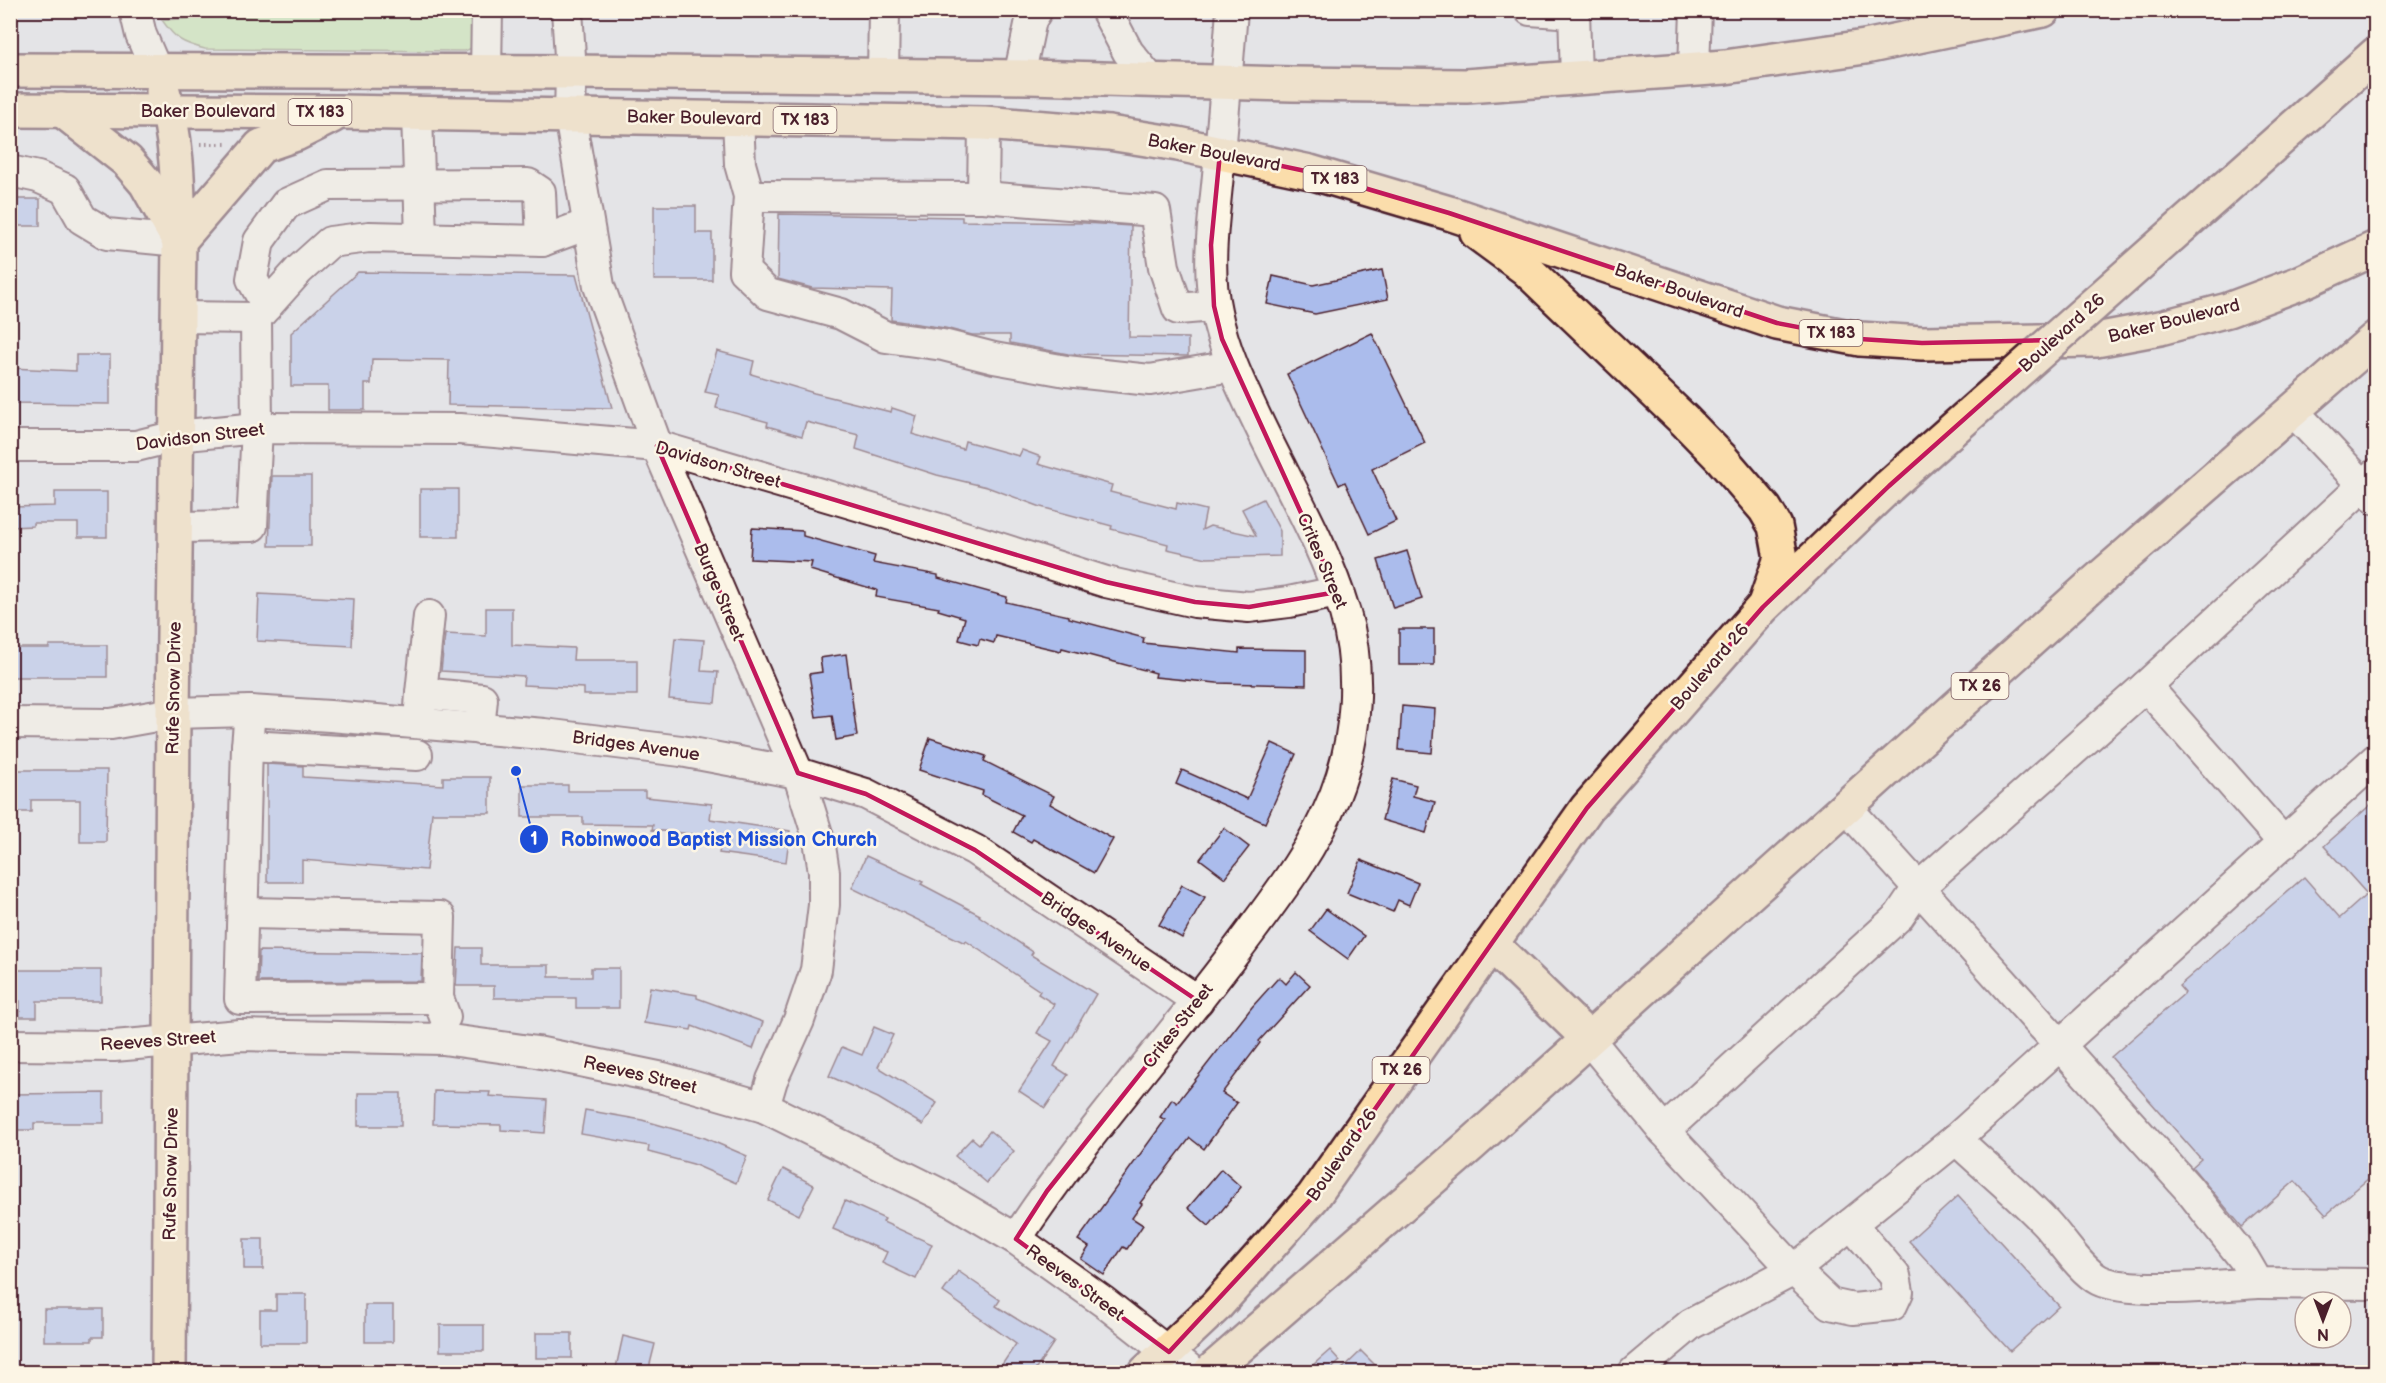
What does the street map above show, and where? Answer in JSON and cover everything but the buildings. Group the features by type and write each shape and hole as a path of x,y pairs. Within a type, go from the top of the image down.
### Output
{"main road":[{"name":"TX 183","path":"10,70 571,72 1019,77 1466,86 1694,69 1865,47 2043,10"},
{"name":"Boulevard 26","path":"1169,1366 1216,1306 1313,1197 1587,808 1763,607 1889,486 2376,54"},
{"name":"Rufe Snow Drive","path":"157,72 169,111 178,194 179,241 173,713 169,1372"},
{"name":"Baker Boulevard","path":"10,110 339,112 984,123 1109,133 1178,144 1310,172 1449,213 1776,324 1860,339 1922,343 2096,340 2160,328 2228,310 2300,282 2376,248"},
{"path":"62,110 127,161 146,183 179,241 261,146 296,134 339,112"},
{"path":"1449,213 1526,269 1692,428 1765,509 1775,526 1781,558 1763,607"},
{"name":"TX 26","path":"1210,1372 1472,1144 2092,585 2376,338"},
{"path":"1491,944 1588,1038"}],"street":[{"name":"Rufe Snow Drive","path":"135,10 141,35 157,72"},
{"path":"486,72 487,10"},
{"name":"Burge Street","path":"567,10 571,72 570,116 598,286 657,446 798,773 819,840 824,872 824,905 816,970 799,1020 772,1080 764,1107"},
{"path":"883,76 884,10"},
{"path":"1019,77 1031,20 1037,10"},
{"path":"1106,10 1128,52 1151,80"},
{"name":"Crites Street","path":"1016,1239 1047,1191 1198,1001 1290,879 1319,832 1337,792 1355,712 1355,674 1346,614 1323,556 1232,366 1222,339 1214,306 1211,245 1232,10"},
{"path":"1530,10 1574,12 1576,79"},
{"path":"1694,69 1696,10"},
{"path":"417,114 421,238"},
{"path":"738,118 740,164 749,196 744,271 768,294 841,314 886,337 943,345 994,358 1066,371 1150,380 1232,366"},
{"path":"983,197 984,123"},
{"path":"10,171 38,177 64,189 82,219 107,234 179,241"},
{"path":"176,527 252,526 262,312 252,279 259,240 286,204 328,185 528,184 540,192 542,241"},
{"path":"749,196 983,197 1155,211 1164,267 1178,309 1214,306"},
{"path":"178,317 262,312 299,270 330,242 369,237 542,241 588,224"},
{"path":"1664,1131 1899,916 1918,888 2371,486 2293,411"},
{"name":"Davidson Street","path":"10,446 136,446 176,436 257,428 460,429 657,446 1106,582 1184,600 1249,607 1337,592"},
{"path":"419,723 429,616"},
{"path":"2146,686 2283,843"},
{"path":"422,693 482,699 479,729"},
{"path":"240,1035 247,747 250,711"},
{"name":"Bridges Avenue","path":"10,723 111,724 173,713 250,711 544,734 681,751 798,773 866,794 975,850 1198,1001"},
{"path":"247,747 417,755"},
{"path":"1634,1372 1691,1324 1794,1270 1956,1139 2376,759"},
{"path":"1846,807 2188,1188 2244,1259 2258,1283"},
{"path":"244,913 440,917 438,998 454,1040"},
{"path":"240,999 438,998"},
{"name":"Reeves Street","path":"10,1045 114,1046 240,1035 454,1040 537,1052 663,1078 764,1107 940,1194 1016,1239 1104,1302 1169,1366"},
{"path":"1588,1038 1664,1131 1794,1270 1830,1304 1853,1309 1892,1305 1898,1292 1894,1276 1851,1224"},
{"path":"1956,1139 2045,1222 2085,1269 2098,1280 2117,1286 2180,1288 2258,1283 2376,1284"}],"path":[{"path":"196,144 237,144"}],"highlighted area":[{"path":"1220,153 1310,172 1449,213 1777,323 1860,339 1922,343 2053,340 1889,486 1763,607 1587,808 1313,1197 1169,1352 1016,1239 1047,1191 1198,1001 975,850 866,794 798,773 657,446 1106,582 1195,602 1249,607 1337,592 1222,339 1214,306 1211,245"}],"green space":[{"path":"256,10 476,11 474,47 465,51 205,49 180,40 162,20 255,15"}],"place":[{"name":"Robinwood Baptist Mission Church","path":"516,771"}]}
